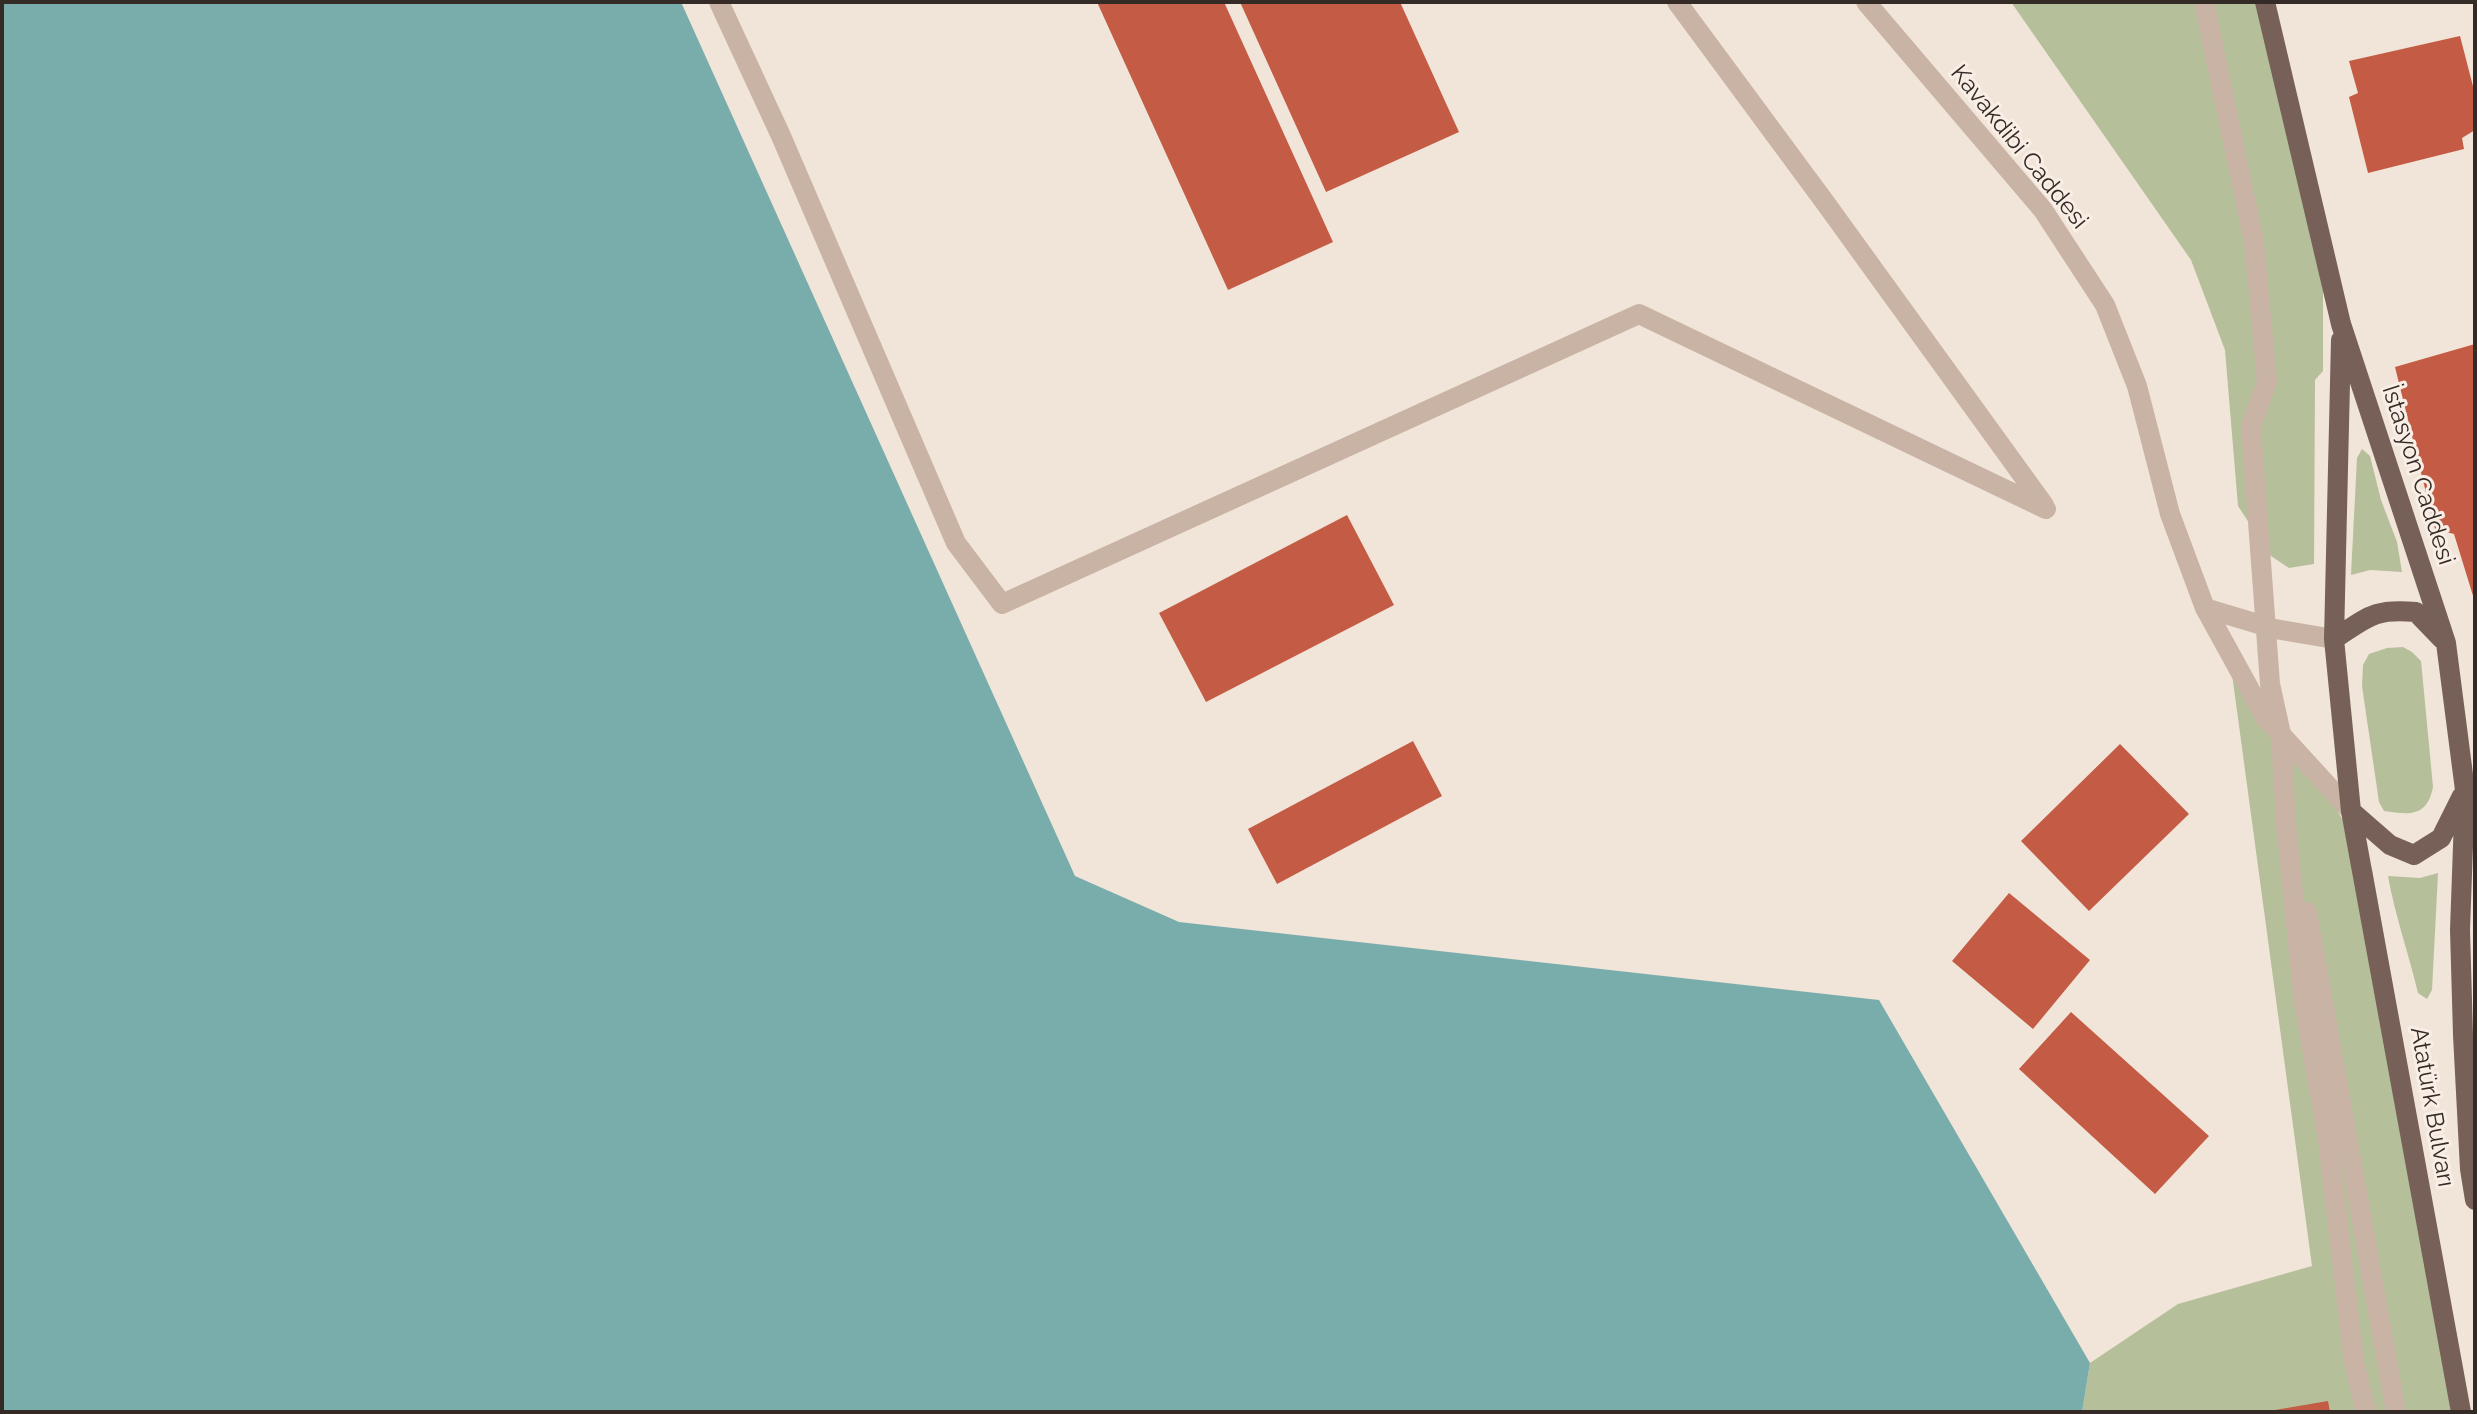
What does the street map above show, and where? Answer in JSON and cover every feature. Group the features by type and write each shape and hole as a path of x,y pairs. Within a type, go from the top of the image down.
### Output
{"main road":[{"name":"İstasyon Caddesi","path":"2265,2 2341,324 2446,643"},
{"name":"İstasyon Caddesi","path":"2334,639 2341,324"},
{"path":"2334,639 2372,614 2394,610 2416,612 2446,643"},
{"name":"Atatürk Bulvarı","path":"2334,639 2351,811 2461,1412"},
{"name":"Atatürk Bulvarı","path":"2446,643 2470,799 2460,930 2470,1169 2475,1200"},
{"path":"2351,811 2390,845 2414,855 2441,838 2470,799"}],"street":[{"path":"719,2 787,150 956,543 1002,604 1639,314 2046,509 1677,2"},
{"name":"Kavakdibi Caddesi","path":"1866,2 2043,210 2105,305 2137,386 2170,514 2205,608 2265,717 2351,811"},
{"path":"2204,2 2254,242 2267,381 2251,427 2270,684 2281,734 2286,824 2304,1002 2328,1140 2354,1362 2366,1412"},
{"path":"2205,608 2266,627 2334,639"},
{"path":"2282,763 2396,1412"}],"green space":[{"path":"2011,2 2268,2 2301,157 2323,290 2323,371 2315,380 2314,564 2289,568 2271,556 2238,506 2225,350 2191,260"},
{"path":"2362,449 2370,456 2381,500 2397,542 2402,572 2370,570 2351,575 2357,458"},
{"path":"2403,647 2421,661 2433,787 2422,809 2409,813 2384,811 2379,802 2362,686 2363,665 2369,654"},
{"path":"2230,659 2309,763 2372,869 2468,1412 2082,1412 2090,1363 2178,1304 2312,1266"},
{"path":"2438,873 2432,990 2427,999 2418,993 2388,876 2420,878"}],"water":[{"path":"2,2 681,2 1075,876 1179,922 1879,1000 2090,1363 2082,1412 2,1412"}],"building":[{"path":"1097,2 1224,2 1333,242 1228,290"},
{"path":"1240,2 1400,2 1459,132 1326,192"},
{"path":"2460,36 2475,94 2475,130 2462,138 2464,149 2368,173 2349,97 2358,93 2349,61"},
{"path":"2475,344 2474,599 2454,534 2435,529 2395,367"},
{"path":"1347,515 1394,605 1206,702 1159,613"},
{"path":"1413,741 1442,796 1277,884 1248,829"},
{"path":"2120,744 2189,814 2089,911 2021,841"},
{"path":"2009,893 2090,960 2033,1029 1952,961"},
{"path":"2071,1012 2209,1136 2155,1194 2019,1069"},
{"path":"2328,1401 2330,1412 2275,1412 2275,1410"}]}
